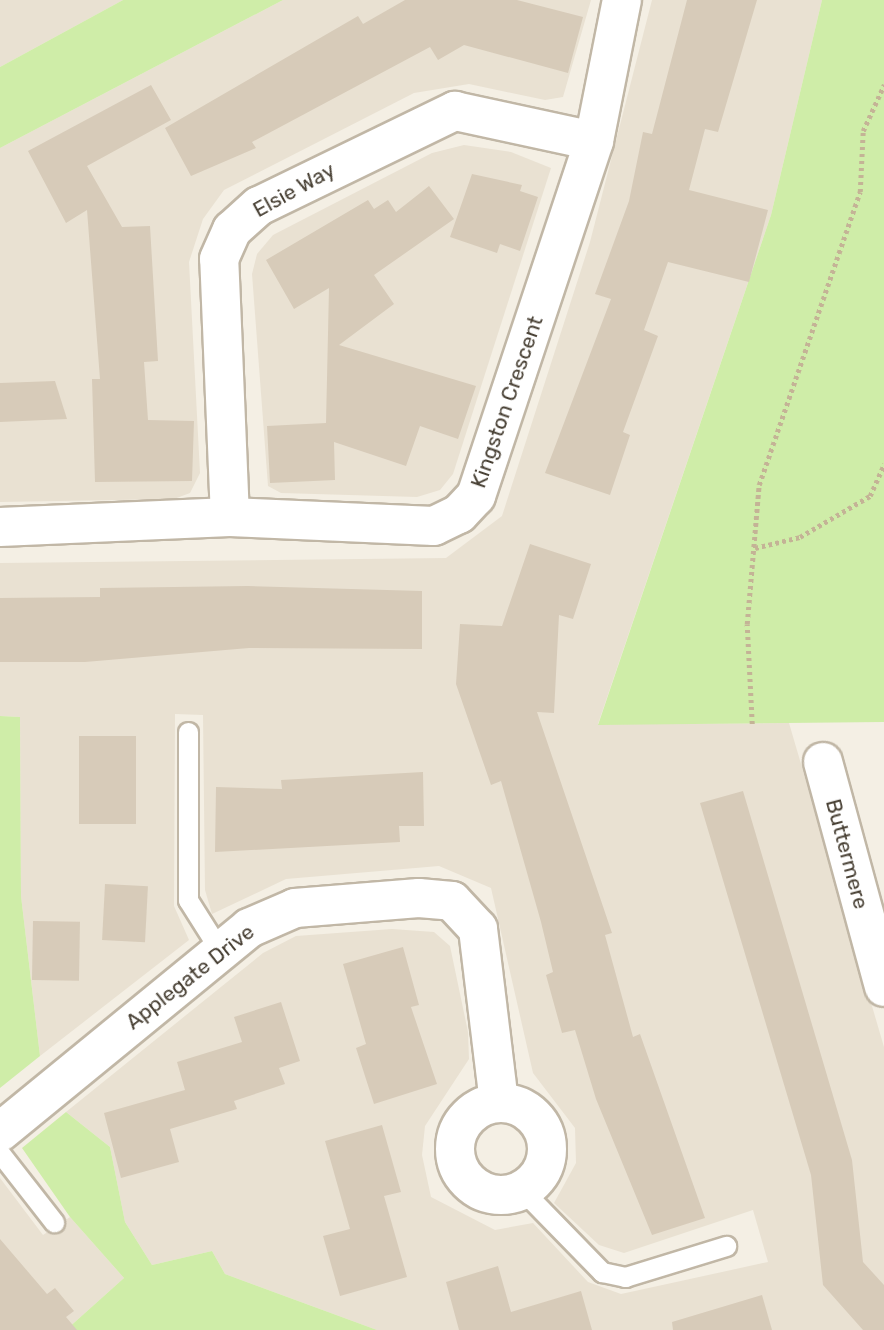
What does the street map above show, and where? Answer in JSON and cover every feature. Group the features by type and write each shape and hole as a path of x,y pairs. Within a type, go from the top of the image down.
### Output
{"street":[{"name":"Kingston Crescent","path":"0,527 230,517 434,526 459,514 476,495 594,141 622,0"},
{"name":"Elsie Way","path":"230,517 219,259 232,230 259,206 455,111 594,141"},
{"name":"Buttermere","path":"822,762 881,963"},
{"name":"Applegate Drive","path":"0,1132 219,949 249,928 295,908 419,898 452,901 478,929 499,1102"},
{"path":"499,1102 527,1110 545,1134 545,1164 522,1190 484,1193 470,1184 455,1157 460,1126 477,1110 499,1102"}],"lane":[{"path":"188,732 188,900 219,949"},
{"path":"0,1153 54,1222"},
{"path":"522,1190 602,1272 625,1277 726,1245"}],"path":[{"path":"752,724 747,624 768,448 819,320 860,192 863,131 884,85"},
{"path":"755,548 800,537 870,496 884,464"}],"shaded area":[{"path":"0,0 123,0 0,67"},
{"path":"283,0 591,0 563,97 545,100 469,84 414,93 224,190 203,219 189,262 200,473 190,493 174,499 0,502 0,148"},
{"path":"652,0 822,0 771,215 598,724 789,723 884,1047 884,1330 377,1330 225,1274 212,1251 152,1265 125,1222 110,1147 66,1112 263,953 296,936 392,929 434,932 450,946 468,1032 469,1059 425,1126 422,1155 431,1197 495,1230 533,1223 588,1282 621,1294 768,1262 753,1210 624,1253 599,1245 554,1203 576,1163 575,1128 533,1073 491,888 439,866 286,879 212,914 205,890 203,715 175,714 174,906 189,940 40,1056 21,896 20,717 0,716 0,563 446,558 502,516 590,242"},
{"path":"464,145 511,152 551,168 453,474 440,490 417,497 281,493 268,486 252,274 257,254 273,235 432,153"},
{"path":"0,1178 43,1235 70,1217 124,1278 66,1330 0,1330"}],"green space":[{"path":"123,0 283,0 0,148 0,67"},
{"path":"822,0 884,0 884,722 598,725 771,215"},
{"path":"0,716 20,717 21,896 40,1056 0,1088"},
{"path":"66,1112 110,1147 125,1222 152,1265 212,1251 225,1274 377,1330 66,1330 124,1278 70,1217 22,1148"}],"building":[{"path":"405,0 517,0 583,17 568,73 464,45 438,60 430,47 252,142 256,148 191,176 165,128 358,16 363,24"},
{"path":"687,0 757,0 718,132 705,129 689,190 768,210 749,282 668,262 644,330 658,336 623,432 630,435 610,495 545,473 611,299 595,294 629,201 643,132 652,134"},
{"path":"151,85 171,120 87,166 122,227 150,226 158,361 144,362 148,420 194,421 192,481 95,482 92,379 100,379 87,210 66,223 28,151"},
{"path":"472,174 522,185 520,191 538,197 520,251 500,244 497,253 450,237"},
{"path":"429,186 454,219 374,275 394,304 339,345 476,386 458,439 420,426 406,466 334,442 335,480 270,483 267,426 326,423 329,288 294,309 266,260 368,200 374,209 388,200 396,212"},
{"path":"55,381 67,419 0,422 0,383"},
{"path":"530,544 591,564 573,619 559,615 554,713 537,712 612,933 605,935 633,1037 640,1034 705,1218 652,1235 596,1099 575,1030 562,1033 546,975 553,972 541,922 501,781 491,785 456,684 460,624 502,626"},
{"path":"248,586 422,591 422,649 249,648 85,662 0,662 0,598 100,597 100,588"},
{"path":"79,736 136,736 136,824 79,824"},
{"path":"423,772 424,826 399,826 400,842 215,852 216,787 282,789 281,780"},
{"path":"743,791 852,1160 863,1262 884,1285 884,1330 863,1330 823,1285 811,1175 700,803"},
{"path":"105,884 148,886 145,942 102,940"},
{"path":"33,921 80,922 79,981 32,980"},
{"path":"403,947 419,1005 411,1007 437,1084 374,1104 356,1048 366,1044 343,964"},
{"path":"281,1002 300,1061 279,1068 285,1084 234,1101 237,1109 170,1129 179,1162 121,1178 104,1113 185,1090 177,1062 242,1042 234,1017"},
{"path":"382,1125 401,1192 384,1196 407,1277 340,1296 323,1236 350,1229 325,1141"},
{"path":"0,1239 47,1294 55,1288 74,1311 66,1317 77,1330 0,1330"},
{"path":"498,1266 511,1312 581,1291 592,1330 459,1330 446,1282"},
{"path":"762,1295 772,1330 673,1330 672,1322"}]}
